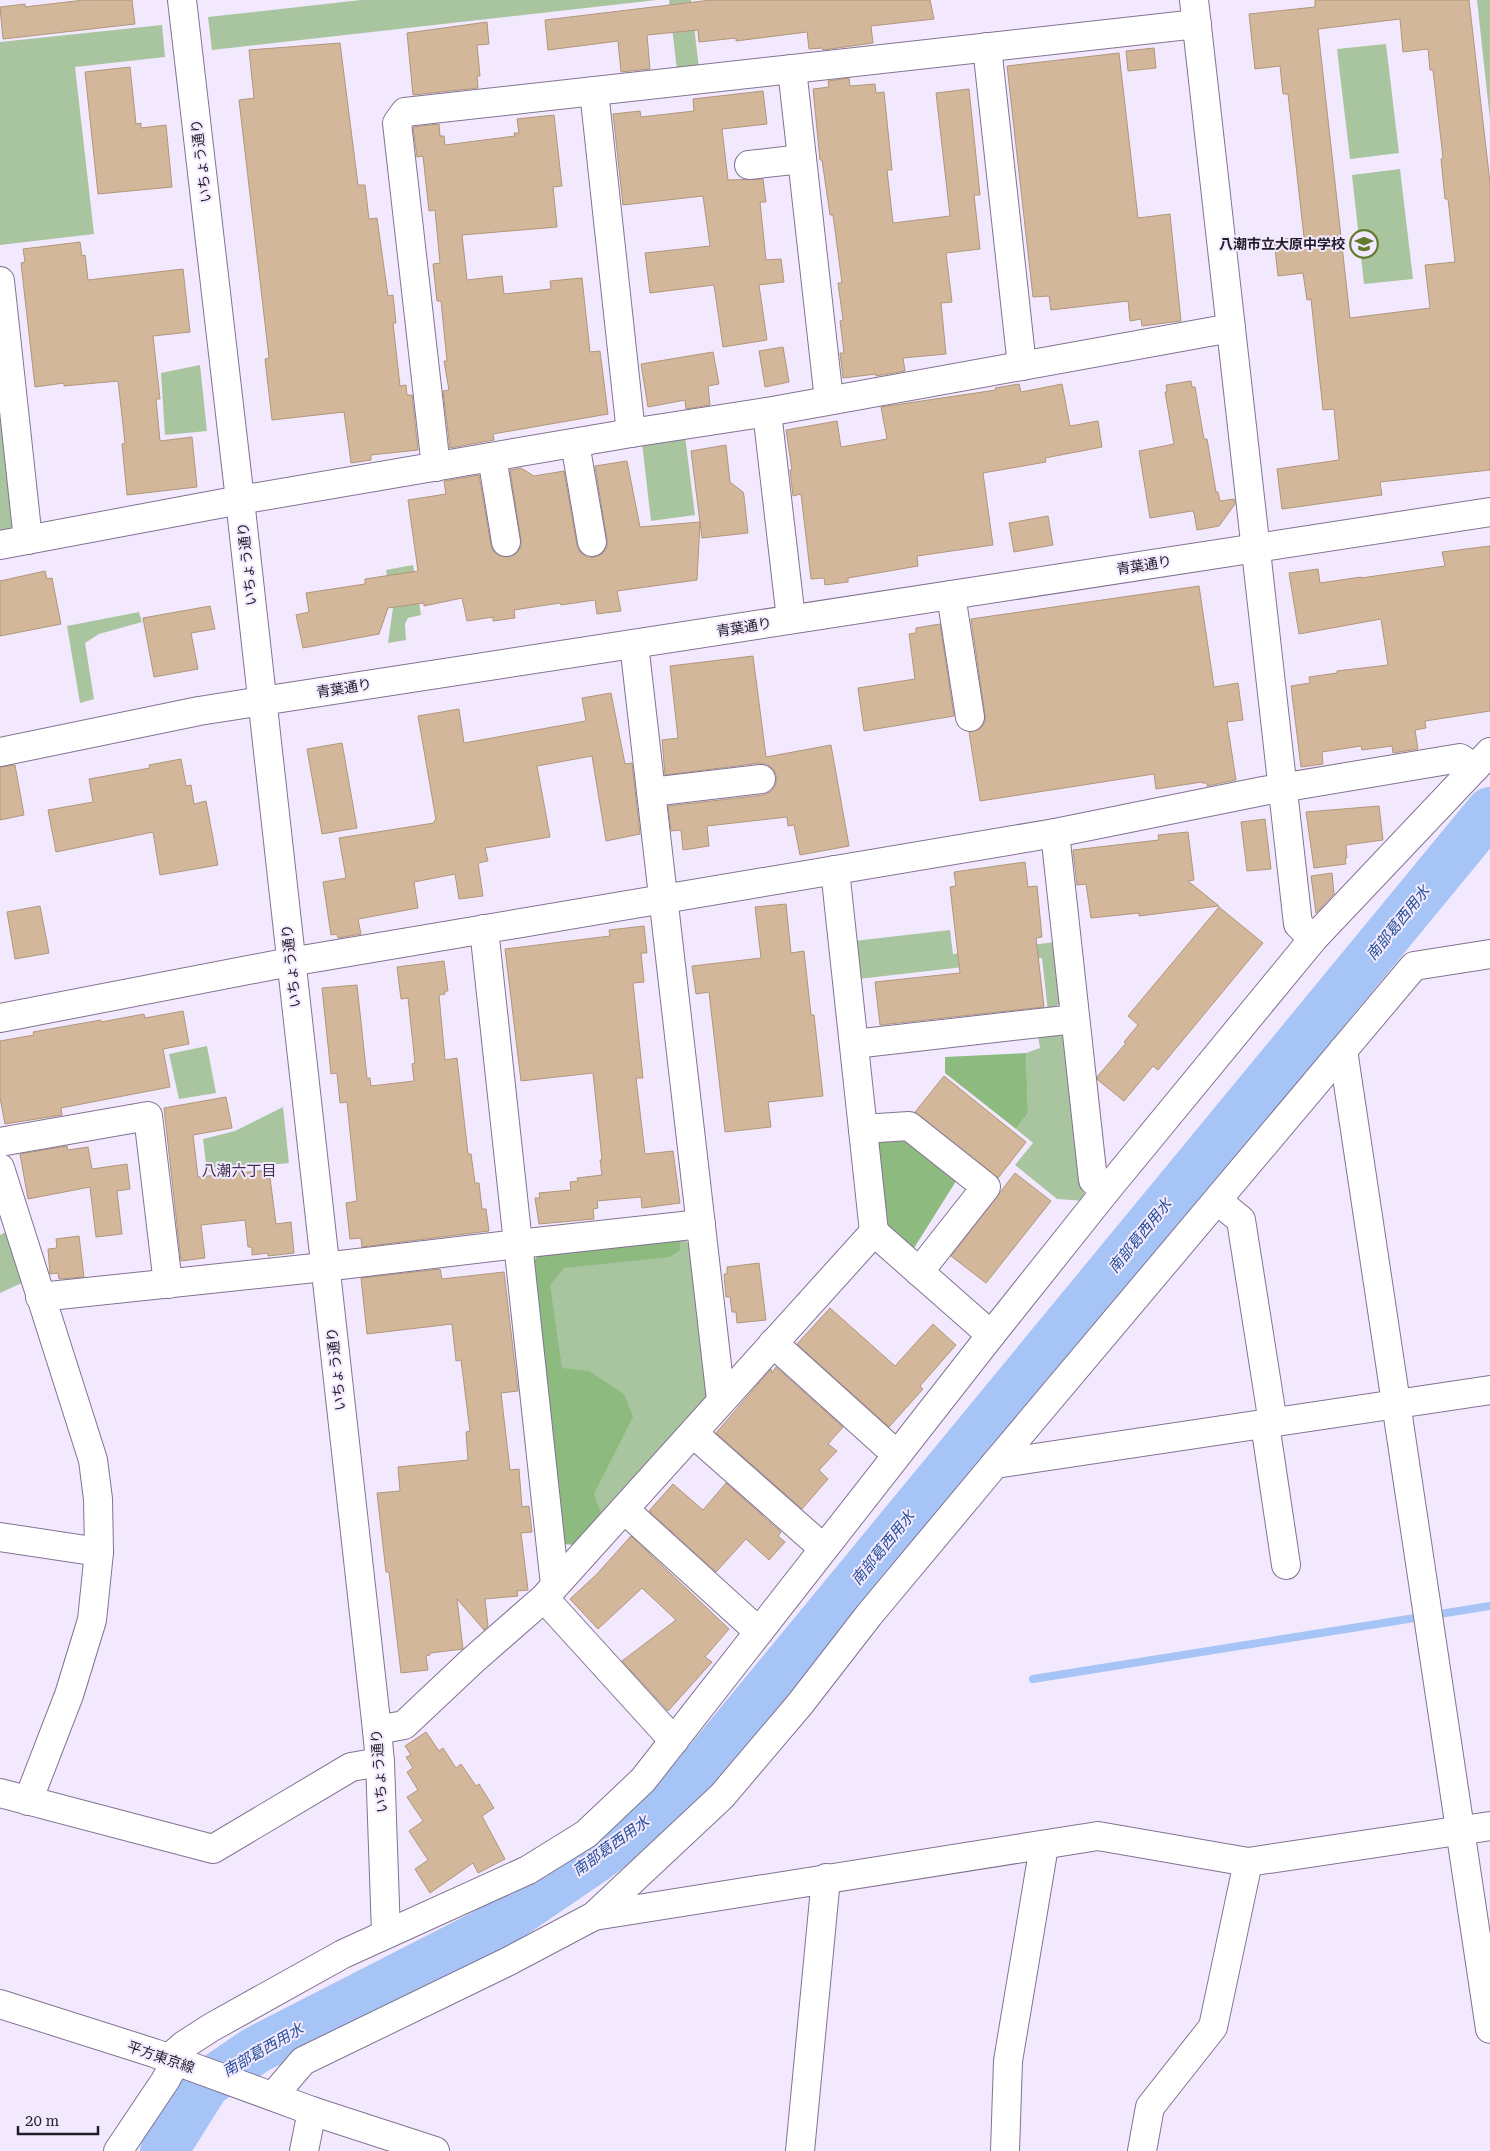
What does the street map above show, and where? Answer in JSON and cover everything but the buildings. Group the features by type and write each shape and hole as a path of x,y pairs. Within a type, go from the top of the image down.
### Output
{"street":[{"name":"いちょう通り","path":"182,0 240,500 377,1730 380,1762 386,1933"},
{"path":"436,467 397,123 405,112 987,47 1195,12 1298,924 1313,939"},
{"path":"987,47 1022,366"},
{"path":"792,69 829,400"},
{"path":"594,91 631,433"},
{"path":"749,165 802,159"},
{"path":"0,281 28,540"},
{"path":"0,545 240,500 631,433 767,412 1231,328"},
{"path":"767,412 791,619"},
{"path":"575,443 592,542"},
{"path":"492,457 506,542"},
{"name":"青葉通り","path":"0,752 190,713 262,701 1490,512"},
{"path":"951,595 970,717"},
{"path":"634,644 721,1400"},
{"path":"0,1018 290,962 1055,833 1282,788 1460,758 1482,760"},
{"path":"118,2151 178,2062 184,2045 212,2027 343,1954 528,1870 586,1834 643,1780 896,1454 1105,1192 1313,939 1482,760"},
{"path":"651,792 760,779"},
{"path":"1055,833 1094,1180 1105,1192"},
{"path":"835,870 874,1232 991,1335"},
{"path":"484,929 518,1244 549,1592 674,1741"},
{"path":"260,2092 303,2062 509,1961 594,1916 722,1796 800,1704 869,1615 1414,966 1490,954"},
{"path":"854,1044 1075,1019"},
{"path":"1343,1050 1490,2029"},
{"path":"0,1142 148,1116 168,1284"},
{"path":"862,1129 909,1126 986,1187 919,1272"},
{"path":"0,1168 93,1460 98,1499 99,1552 92,1620 69,1695 28,1801"},
{"path":"1218,1201 1241,1220 1286,1565"},
{"path":"40,1297 701,1224"},
{"path":"377,1730 404,1724 549,1592 694,1434 721,1400 874,1232"},
{"path":"773,1343 896,1454"},
{"path":"995,1464 1490,1390"},
{"path":"694,1434 823,1548"},
{"path":"624,1510 758,1632"},
{"path":"0,1537 99,1552"},
{"path":"0,1793 213,1849 351,1767 380,1762"},
{"path":"594,1916 1098,1836 1248,1862 1490,1826"},
{"path":"1005,2151 1008,2061 1044,1846"},
{"path":"1142,2151 1150,2107 1213,2027 1248,1862"},
{"path":"800,2151 826,1878"},
{"name":"平方東京線","path":"0,2004 178,2062 312,2111 435,2151"},
{"path":"304,2151 312,2111"}],"green space":[{"path":"361,0 657,0 212,50 208,17"},
{"path":"669,0 691,0 699,69 677,71"},
{"path":"1477,0 1490,0 1490,120"},
{"path":"162,25 165,57 75,67 94,234 0,245 0,42"},
{"path":"1386,44 1399,153 1350,159 1337,49"},
{"path":"1400,169 1413,279 1364,284 1352,175"},
{"path":"200,365 207,431 165,435 161,373"},
{"path":"0,400 15,531 0,533"},
{"path":"685,436 695,515 651,521 642,443"},
{"path":"413,565 421,615 408,618 405,624 406,640 388,643 393,608 386,570"},
{"path":"139,612 142,622 99,634 85,643 94,699 80,703 67,626"},
{"path":"950,930 953,954 1056,942 1062,1002 1048,1012 1042,958 858,979 854,941"},
{"path":"1053,1029 1066,1036 1085,1201 1057,1199 1015,1165 1033,1143 1016,1129 1028,1113 1026,1053 1040,1048 1037,1031"},
{"path":"207,1046 216,1093 179,1099 169,1054"},
{"path":"1026,1053 1028,1113 1016,1129 945,1073 945,1057"},
{"path":"283,1107 289,1163 207,1172 203,1139 235,1131"},
{"path":"904,1132 958,1178 914,1248 888,1228 878,1137"},
{"path":"11,1229 26,1281 0,1293 0,1235"},
{"path":"680,1237 691,1245 709,1400 576,1545 540,1253"},
{"path":"680,1237 680,1250 670,1257 564,1268 550,1285 562,1368 589,1371 624,1394 633,1417 594,1494 602,1516 576,1545 562,1544 531,1264 540,1253"}],"waterway":[{"name":"南部葛西用水","path":"164,2151 206,2084 256,2050 494,1928 591,1862 678,1797 1490,811"},
{"path":"1033,1679 1490,1606"}],"place":[{"name":"八潮市立大原中学校","path":"1364,244"}],"district":[{"name":"八潮六丁目","path":"239,1171"}]}
